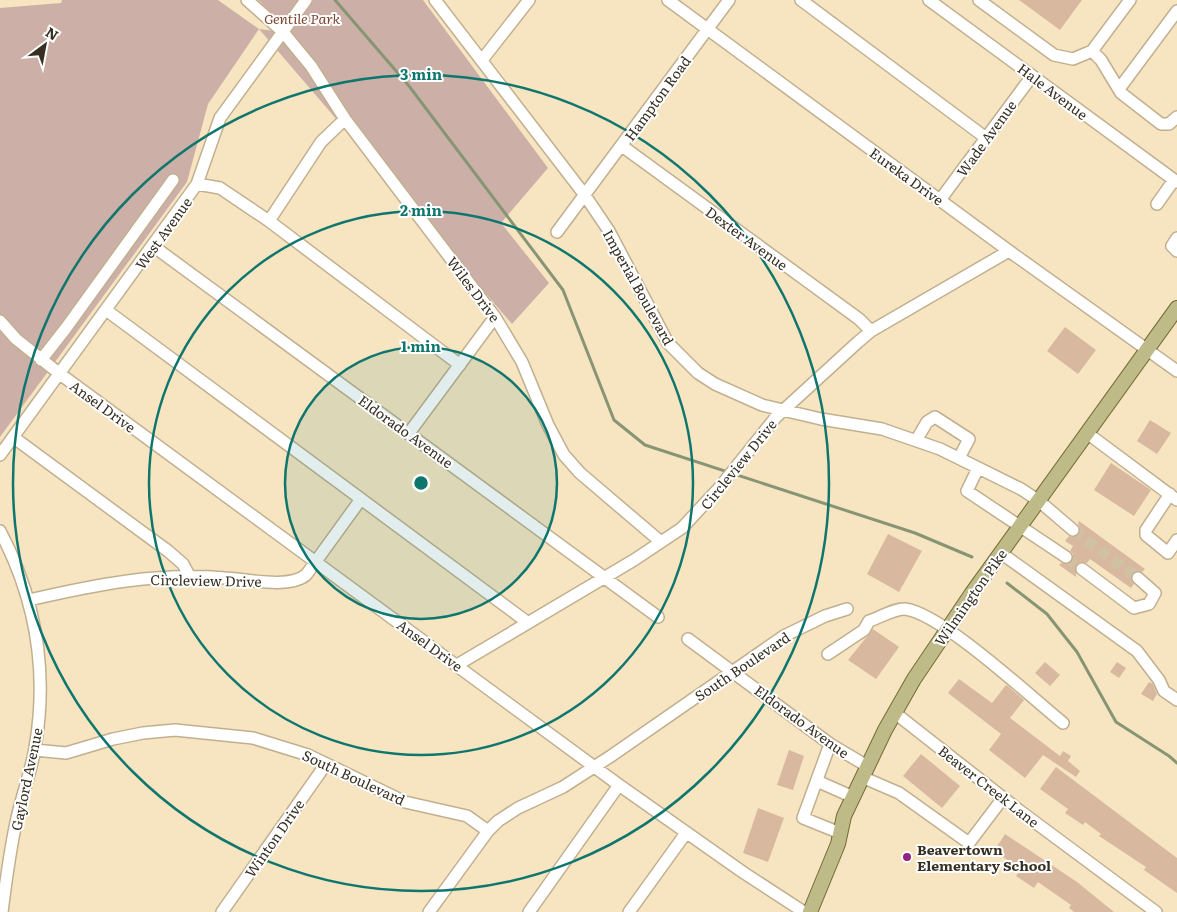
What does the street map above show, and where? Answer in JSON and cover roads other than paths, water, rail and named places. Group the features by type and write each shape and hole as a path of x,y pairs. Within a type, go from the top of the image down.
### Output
{"main road":[{"name":"Wilmington Pike","path":"810,912 821,889 844,816 895,713 946,630 1148,351 1177,308"}],"street":[{"name":"Wiles Drive","path":"247,0 283,32 311,66 345,119 495,317 522,362 548,425 564,456 580,473 661,542"},
{"name":"West Avenue","path":"0,455 198,184 220,118 306,0"},
{"name":"Imperial Boulevard","path":"435,0 584,194 609,231 657,325 682,359 698,373 721,388 762,405 882,429 917,439 997,476 1039,501 1073,530"},
{"path":"482,60 530,0"},
{"name":"Eureka Drive","path":"668,0 1009,251 1177,371"},
{"name":"Hampton Road","path":"557,232 729,0"},
{"path":"801,0 986,138"},
{"name":"Hale Avenue","path":"929,0 1176,181"},
{"path":"979,0 1054,55 1073,59 1082,58 1092,51 1130,0"},
{"path":"1119,89 1177,11"},
{"path":"1092,51 1101,60 1119,89 1161,124 1169,124 1177,117"},
{"name":"Wade Avenue","path":"940,200 1032,76"},
{"path":"269,220 321,142 345,119"},
{"name":"Dexter Avenue","path":"622,146 859,319 871,331"},
{"path":"41,360 173,180"},
{"path":"1157,204 1176,181"},
{"path":"198,184 220,188 269,220 460,365"},
{"path":"1177,238 1172,246 1177,252"},
{"name":"Eldorado Avenue","path":"153,246 658,617"},
{"name":"Circleview Drive","path":"457,665 661,542 690,520 720,487 776,417 871,331 1009,251"},
{"path":"106,310 527,622"},
{"path":"409,433 495,317"},
{"name":"Ansel Drive","path":"0,320 16,339 41,360 315,562 686,832 804,912"},
{"path":"917,439 927,422 935,417 969,439 959,458"},
{"path":"1087,433 1173,497 1146,530 1146,536 1168,553 1177,540"},
{"path":"13,437 168,551 183,564 190,577"},
{"path":"978,468 967,491 1066,556"},
{"path":"315,562 361,499"},
{"name":"Gaylord Avenue","path":"0,531 29,600 36,634 40,701 35,750 17,818 8,864 2,912"},
{"path":"1001,553 1137,651 1158,680 1164,692 1177,700"},
{"name":"Circleview Drive","path":"29,600 114,581 190,577 293,583 306,575 315,562"},
{"path":"1082,569 1134,608 1149,604 1155,593 1138,578"},
{"name":"South Boulevard","path":"35,750 66,753 113,739 143,733 192,731 253,738 279,745 326,764 405,802 467,816 488,830 512,812 563,787 734,672 784,636 825,616 848,609"},
{"path":"828,654 864,630 869,622 904,609 926,616 946,630 1063,723"},
{"name":"Eldorado Avenue","path":"688,639 865,772 899,793 969,843 1003,798"},
{"name":"Beaver Creek Lane","path":"895,713 1003,798 1156,912"},
{"path":"830,744 803,818 840,833"},
{"name":"Winton Drive","path":"222,912 326,764"},
{"path":"817,781 853,797"},
{"path":"529,912 619,784"},
{"path":"429,912 488,830"},
{"path":"629,912 686,832"}],"waterway":[{"path":"335,0 409,86 563,290 614,420 645,445 915,533 972,557"},
{"path":"1007,583 1047,614 1077,652 1116,722 1177,763"}],"tunnel":[{"path":"1073,530 1138,578"},
{"path":"1066,557 1082,569"}],"place":[{"name":"Beavertown Elementary School","path":"907,857"}],"park label":[{"name":"Gentile Park","path":"302,18"}]}
